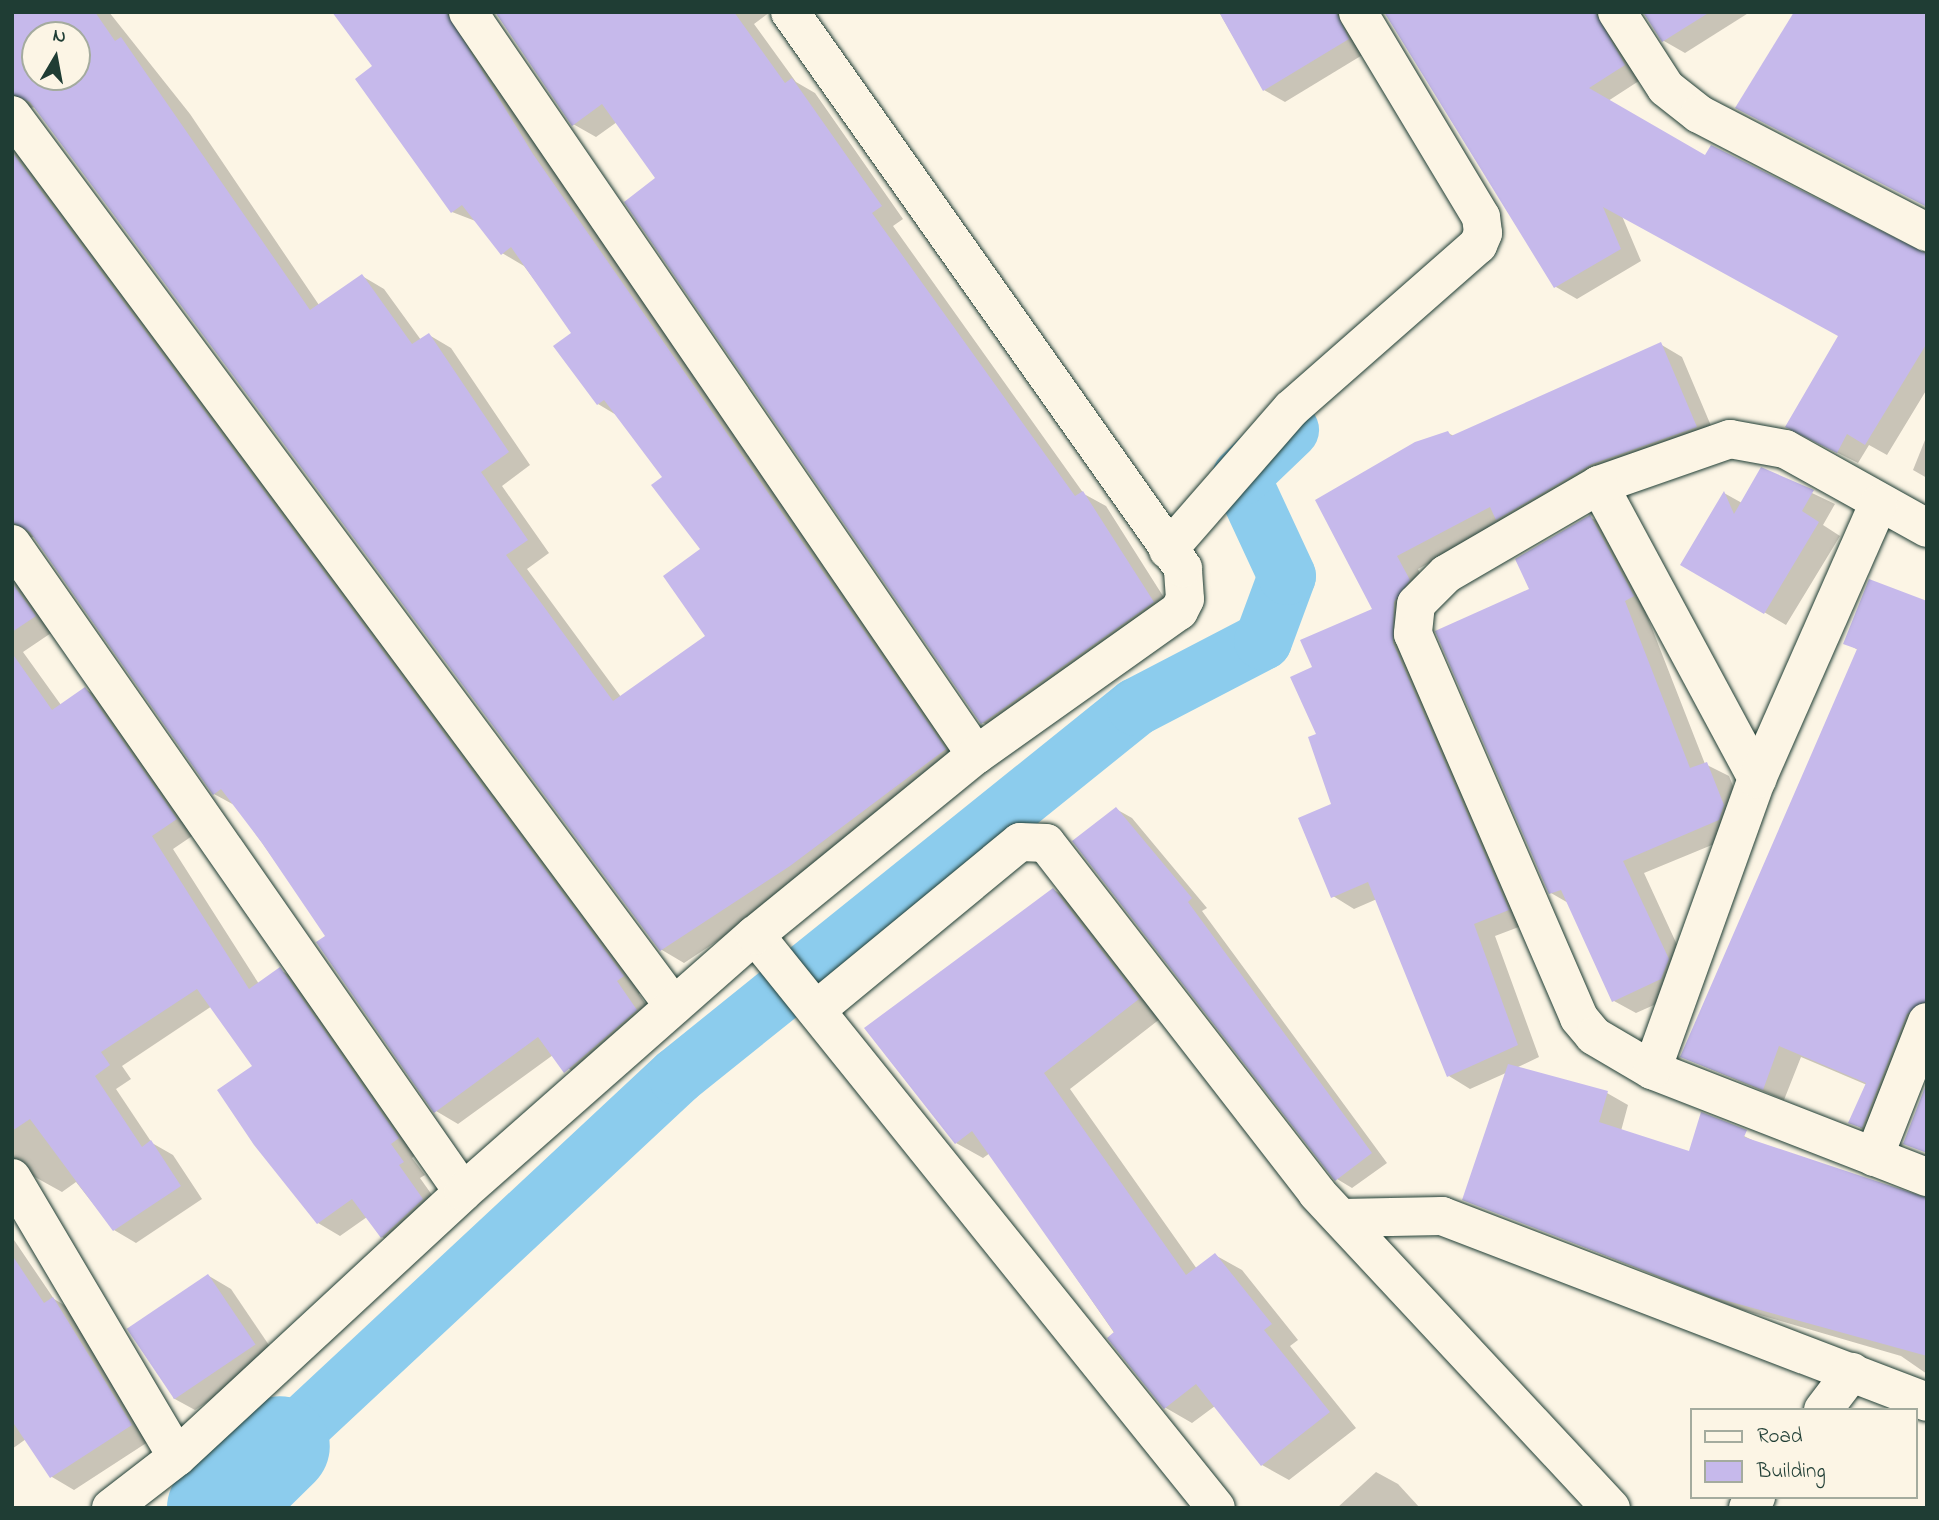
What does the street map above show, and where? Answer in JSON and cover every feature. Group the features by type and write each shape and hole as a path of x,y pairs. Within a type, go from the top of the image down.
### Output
{"street":[{"path":"468,12 976,755"},
{"path":"111,1508 177,1457 463,1192 755,935 976,755 1179,611 1183,568 790,12"},
{"path":"1168,550 1291,409 1478,245 1483,233 1481,217 1358,12"},
{"path":"1617,12 1666,88 1699,114 1927,232"},
{"path":"12,115 673,1005"},
{"path":"1927,528 1878,505 1785,449 1754,440 1710,445 1599,485 1446,574 1416,604 1413,634 1579,1018 1612,1049 1652,1070 1927,1177"},
{"path":"1599,485 1757,779"},
{"path":"1652,1070 1757,779 1878,505"},
{"path":"12,544 463,1192"},
{"path":"810,1003 1020,842 1045,842 1341,1219 1611,1508"},
{"path":"755,935 1216,1508"},
{"path":"1874,1157 1927,1022"},
{"path":"12,1178 177,1457"},
{"path":"1341,1219 1442,1216 1927,1402"},
{"path":"1825,1408 1852,1372"}],"building":[{"path":"12,12 95,12 115,41 121,37 310,310 362,274 412,344 429,333 509,452 481,472 528,540 506,555 613,701 705,636 663,576 700,549 651,485 662,477 604,400 597,405 553,346 571,333 511,247 501,255 462,205 451,213 355,79 372,66 332,12 446,12 533,154 946,749 790,866 660,951 30,102 12,94"},
{"path":"495,12 734,12 785,83 792,78 882,206 872,213 1075,496 1083,491 1154,602 981,724 624,202 655,178 602,104 572,126"},
{"path":"1219,12 1336,12 1349,39 1263,91"},
{"path":"1384,12 1595,12 1625,65 1589,88 1705,155 1711,145 1927,254 1927,343 1865,445 1847,434 1837,453 1785,427 1838,336 1603,207 1621,249 1554,288"},
{"path":"1643,12 1710,12 1662,42"},
{"path":"1794,12 1927,12 1927,207 1735,108"},
{"path":"12,152 624,976 617,981 637,1010 564,1073 538,1037 434,1113 316,942 325,936 262,843 221,789 213,795 30,532 12,522"},
{"path":"1661,342 1697,427 1592,464 1496,520 1490,507 1397,556 1410,580 1394,602 1393,643 1509,910 1474,924 1518,1045 1447,1077 1368,882 1331,898 1298,818 1331,804 1308,737 1316,734 1290,677 1312,667 1300,640 1372,609 1315,500 1415,442 1448,431 1451,436"},
{"path":"1761,467 1814,490 1802,511 1819,522 1764,614 1680,565 1724,491 1734,514"},
{"path":"1590,515 1634,596 1625,601 1690,768 1707,762 1724,805 1719,820 1623,861 1669,959 1661,979 1612,1002 1561,890 1549,894 1435,631 1529,589 1515,559"},
{"path":"1869,579 1927,601 1927,1001 1907,1014 1862,1128 1848,1123 1866,1083 1779,1046 1763,1090 1680,1057 1857,649 1843,644"},
{"path":"12,583 36,616 12,632"},
{"path":"12,653 52,710 85,687 177,819 152,836 249,989 280,967 399,1138 391,1144 404,1162 399,1165 423,1199 381,1238 352,1199 317,1224 254,1145 217,1090 252,1066 197,989 101,1052 110,1065 95,1076 142,1147 151,1140 181,1186 113,1231 30,1119 12,1131"},
{"path":"1116,807 1192,898 1188,902 1372,1153 1335,1181 1072,841"},
{"path":"1053,888 1139,999 1044,1073 1186,1275 1215,1253 1272,1324 1264,1330 1330,1412 1261,1466 1196,1384 1164,1409 1107,1338 1114,1332 972,1131 955,1144 864,1028"},
{"path":"1508,1064 1608,1091 1599,1122 1689,1151 1701,1112 1747,1130 1744,1137 1927,1198 1927,1356 1713,1297 1462,1200"},
{"path":"1927,1082 1927,1153 1903,1144"},
{"path":"12,1255 44,1303 53,1297 132,1425 50,1478 12,1421"},
{"path":"208,1274 256,1344 174,1399 127,1329"}],"waterway":[{"path":"280,1446 677,1076 1136,707 1263,641 1287,576 1241,477 1290,430"},
{"path":"217,1508 280,1446"}]}
